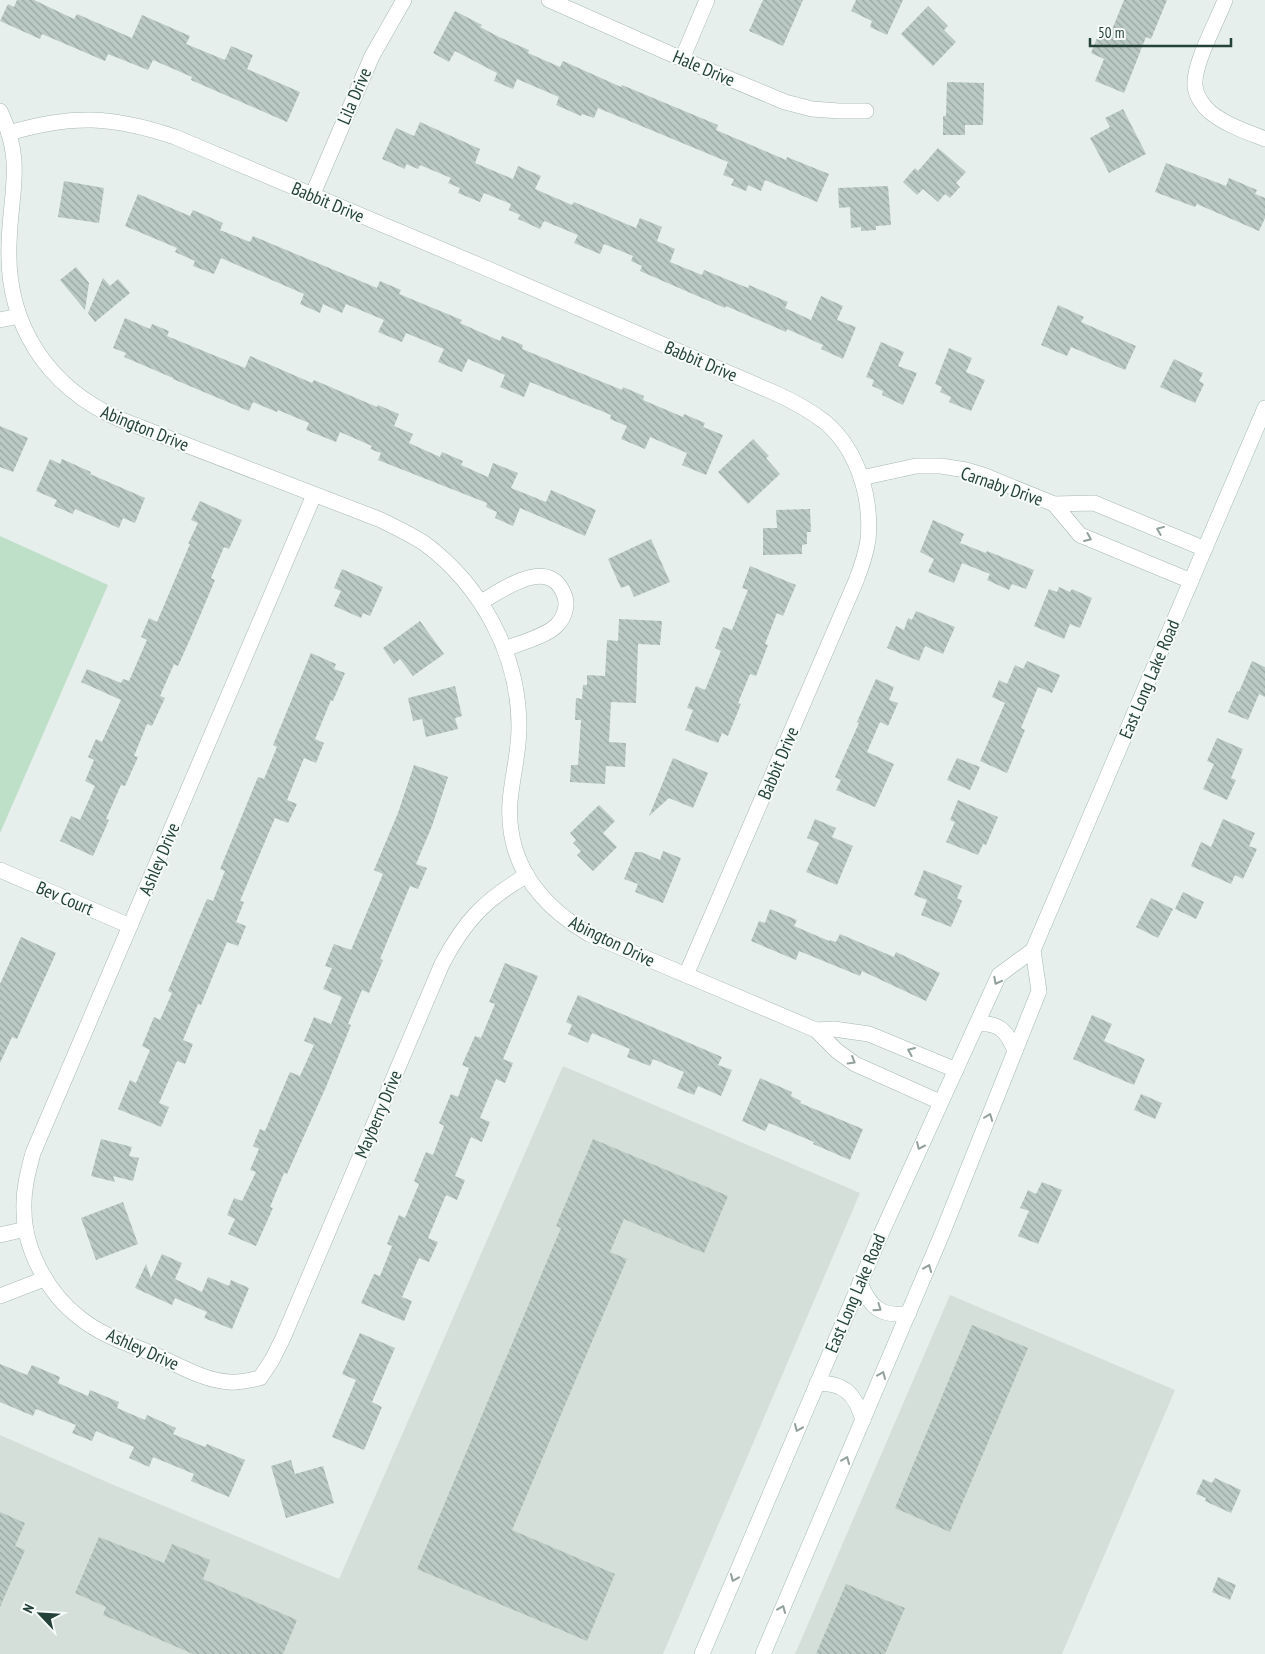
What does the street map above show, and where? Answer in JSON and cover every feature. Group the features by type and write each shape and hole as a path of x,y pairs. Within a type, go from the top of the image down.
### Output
{"street":[{"name":"Lila Drive","path":"312,196 372,56 404,0"},
{"name":"Hale Drive","path":"549,0 682,59 794,104 812,109 866,111"},
{"path":"682,59 707,0"},
{"path":"1225,0 1200,59 1195,87 1204,106 1212,113 1226,122 1265,139"},
{"name":"Abington Drive","path":"0,111 9,133 16,171 8,243 12,285 20,316 33,345 47,365 72,392 88,404 119,419 381,520 423,543 445,561 467,583 481,602 505,649 511,668 518,706 518,753 510,803 511,826 518,856 527,875 536,890 550,906 569,922 589,934 816,1030 837,1052 855,1064 940,1102"},
{"name":"Babbit Drive","path":"9,133 44,124 74,120 133,124 175,137 488,269 795,402 819,418 838,436 855,460 861,478 866,499 868,542 858,575 686,975"},
{"path":"0,320 20,316"},
{"name":"East Long Lake Road","path":"702,1654 860,1282 999,975 1033,950 1265,408"},
{"name":"Carnaby Drive","path":"861,478 916,466 941,466 983,475 1054,504 1094,503 1205,548"},
{"name":"Ashley Drive","path":"260,1378 230,1382 217,1380 112,1336 81,1319 67,1308 44,1279 35,1257 26,1229 24,1211 25,1189 33,1154 314,494"},
{"name":"Carnaby Drive","path":"1054,504 1080,535 1191,581"},
{"path":"481,602 518,582 535,576 552,579 563,592 566,600 565,610 558,625 551,630 505,649"},
{"name":"Bev Court","path":"0,870 130,926"},
{"name":"Mayberry Drive","path":"260,1378 283,1338 442,964 457,937 481,908 500,892 527,875"},
{"path":"763,1654 949,1217 1039,991 1033,950"},
{"path":"976,1024 987,1023 1004,1031 1010,1038 1014,1051"},
{"name":"Abington Drive","path":"816,1030 834,1028 869,1034 956,1070"},
{"path":"0,1235 26,1229"},
{"path":"0,1296 44,1279"},
{"path":"860,1282 868,1300 882,1312 890,1314 909,1313"},
{"path":"817,1384 828,1383 843,1388 854,1398 859,1406 863,1420"}],"shaded area":[{"path":"563,1066 860,1193 663,1654 0,1654 0,1435 109,1483 339,1579"},
{"path":"950,1295 1175,1390 1062,1654 795,1654"}],"green space":[{"path":"0,536 108,585 0,833"}],"building":[{"path":"17,0 34,0 74,19 77,14 132,38 142,15 190,36 186,44 225,60 231,46 253,55 247,69 300,92 287,122 191,80 192,77 153,60 148,70 108,54 105,61 42,34 40,39 0,21 8,4 14,7"},
{"path":"763,0 803,0 783,46 749,31"},
{"path":"856,0 903,0 887,35 870,27 872,21 851,11"},
{"path":"1124,0 1167,0 1151,39 1146,37 1124,93 1095,81 1104,59 1091,53 1099,33 1109,37"},
{"path":"928,6 948,26 944,30 956,42 933,66 901,34"},
{"path":"455,11 482,25 480,27 529,50 528,53 560,67 563,61 621,87 622,85 718,125 716,130 786,160 787,157 829,174 817,202 765,180 761,191 748,185 746,191 731,185 734,179 723,175 728,162 598,108 594,118 582,114 581,116 556,105 559,97 517,79 513,89 494,81 497,73 455,51 449,62 433,53"},
{"path":"947,82 984,83 983,125 965,125 965,135 943,135 943,116 946,116"},
{"path":"1123,109 1146,154 1109,173 1090,138 1110,127 1105,118"},
{"path":"420,122 480,149 475,163 513,179 518,166 541,176 535,189 572,205 574,202 636,228 640,218 662,227 657,241 675,249 670,262 702,275 704,270 748,288 749,285 788,302 785,308 811,320 821,296 843,306 837,320 856,327 843,359 821,349 823,345 787,329 786,332 726,306 725,308 640,271 642,266 631,261 633,256 604,244 600,254 574,243 578,235 544,221 540,229 518,219 520,215 509,210 511,204 484,193 480,202 458,193 460,188 448,183 451,178 420,165 418,169 406,164 405,169 382,159 396,128 414,136"},
{"path":"938,148 966,172 956,183 960,187 950,198 945,194 938,202 923,189 917,195 903,182 915,168 918,171"},
{"path":"1166,163 1226,186 1229,178 1257,190 1255,194 1265,198 1265,218 1259,231 1197,204 1195,207 1155,192"},
{"path":"64,181 104,188 99,223 58,217"},
{"path":"888,186 891,225 876,226 876,230 861,231 861,227 851,228 850,207 839,208 838,188"},
{"path":"138,194 190,216 193,210 223,223 220,230 250,242 253,236 377,288 380,281 401,290 399,294 462,320 460,323 500,341 502,336 523,345 522,349 622,390 623,387 644,396 643,400 683,417 684,414 705,423 703,427 723,435 706,475 682,465 687,453 650,437 645,449 621,439 627,426 610,419 611,415 530,382 524,397 500,387 505,375 468,359 462,372 438,362 444,349 406,333 402,342 378,332 384,320 346,304 342,313 323,304 320,313 300,304 304,294 221,258 214,274 193,266 195,261 175,252 177,248 125,226"},
{"path":"76,267 89,283 85,310 60,280"},
{"path":"103,278 110,286 118,279 130,293 95,322 88,313"},
{"path":"1058,305 1084,317 1081,322 1136,346 1125,370 1071,347 1067,356 1041,345"},
{"path":"125,318 150,329 152,324 169,331 167,336 245,368 250,356 312,383 314,380 377,407 378,405 399,414 394,426 413,434 409,443 440,457 442,452 463,461 461,465 488,477 493,463 518,473 511,488 546,502 551,490 596,510 585,536 520,508 513,526 495,518 497,512 486,507 487,503 378,460 381,453 370,449 372,446 340,432 336,442 306,430 309,423 278,410 277,412 253,402 249,411 124,357 126,353 113,348"},
{"path":"881,342 904,352 898,366 917,373 903,405 882,395 883,391 872,386 874,380 866,377"},
{"path":"949,348 972,358 966,372 985,380 971,411 949,402 951,397 940,392 942,387 935,384"},
{"path":"1174,359 1203,373 1199,381 1204,384 1195,403 1160,387"},
{"path":"0,426 28,438 13,472 0,467"},
{"path":"753,439 769,456 766,458 780,474 748,504 718,472"},
{"path":"50,459 60,464 62,459 91,472 90,474 145,498 135,523 123,518 119,528 75,509 73,514 54,506 57,500 36,491"},
{"path":"200,501 242,520 229,549 224,547 211,578 215,580 191,637 178,666 174,664 160,696 165,698 152,726 147,724 134,756 138,757 125,786 121,785 106,819 109,820 93,856 60,841 71,816 80,820 95,786 85,781 94,760 88,757 96,739 102,742 121,700 81,682 87,669 121,683 123,679 129,681 147,640 141,637 149,618 157,622 190,544 188,544 198,523 191,520"},
{"path":"810,509 811,532 807,532 807,544 802,545 802,554 763,555 763,528 777,528 776,510"},
{"path":"933,520 964,534 960,543 986,553 987,551 1034,570 1026,589 1012,584 1009,590 987,580 990,574 962,563 954,583 928,572 934,559 920,552"},
{"path":"651,539 670,582 634,597 629,585 621,588 608,559"},
{"path":"750,566 796,585 783,616 777,613 765,644 768,645 756,676 750,674 738,703 741,704 728,736 722,733 718,743 685,730 693,710 687,708 696,686 705,690 721,651 715,648 723,627 732,630 748,590 742,588"},
{"path":"342,569 383,587 370,616 363,613 361,618 334,606 341,591 334,588"},
{"path":"1059,587 1070,592 1072,589 1092,598 1080,628 1070,624 1064,639 1034,626 1049,589 1057,592"},
{"path":"916,611 955,627 943,654 925,646 919,661 887,648 896,626 904,630 908,618 912,620"},
{"path":"619,619 662,621 660,645 638,644 636,703 611,702 609,742 626,743 625,767 606,766 605,784 570,782 571,765 578,765 581,720 575,720 576,698 582,699 583,685 587,685 587,675 605,676 607,640 618,641"},
{"path":"420,621 444,654 413,676 400,659 394,664 383,648"},
{"path":"311,653 336,664 334,669 345,673 333,701 331,700 315,739 324,743 316,763 304,758 287,800 297,804 288,823 275,818 240,901 244,902 236,922 246,926 238,946 227,942 201,1005 198,1004 183,1040 193,1044 185,1064 177,1061 159,1103 169,1107 161,1127 118,1109 130,1080 136,1083 150,1050 142,1046 154,1017 160,1020 172,993 168,991 207,899 213,901 225,871 220,869 258,777 264,779 277,747 273,745"},
{"path":"1027,661 1060,675 1052,693 1038,687 1021,728 1025,730 1007,773 980,761 1005,703 992,697 999,680 1007,684 1015,665 1023,669"},
{"path":"1252,661 1265,667 1265,697 1259,694 1248,720 1228,712"},
{"path":"876,679 894,687 889,700 898,703 888,726 880,722 867,752 894,764 875,807 836,790 841,780 835,777"},
{"path":"455,686 462,716 455,718 458,729 426,737 422,719 413,721 408,698"},
{"path":"1217,738 1243,749 1231,778 1236,780 1227,800 1203,789 1214,764 1207,761"},
{"path":"673,758 708,773 693,808 669,798 649,816"},
{"path":"957,758 980,767 970,790 947,780"},
{"path":"414,765 448,777 432,826 416,864 427,868 418,889 410,886 380,959 383,960 369,993 362,990 348,1024 351,1025 326,1087 287,1174 284,1173 270,1207 273,1208 256,1246 228,1234 235,1219 227,1215 234,1198 242,1201 256,1172 250,1170 259,1149 253,1146 260,1129 265,1131 290,1072 300,1076 314,1045 304,1041 314,1017 331,1024 342,997 323,989 332,968 325,966 334,944 351,950 383,874 374,870 398,813"},
{"path":"958,800 998,817 986,845 983,844 978,855 946,842 955,822 950,820"},
{"path":"599,805 615,821 603,833 617,847 593,871 577,855 581,851 573,843 576,840 570,833"},
{"path":"815,819 836,828 832,837 853,846 837,885 806,872 819,843 807,838"},
{"path":"1223,819 1255,833 1249,846 1257,849 1243,879 1235,875 1231,884 1191,866 1201,842 1211,847"},
{"path":"663,851 681,858 663,903 635,892 638,884 624,879 635,852 641,852 660,860"},
{"path":"924,870 962,886 957,898 962,901 951,927 921,915 927,900 914,895"},
{"path":"1183,892 1204,902 1196,919 1175,909"},
{"path":"1151,898 1173,909 1158,938 1136,927"},
{"path":"770,909 797,920 794,926 829,941 836,942 840,934 894,957 896,952 940,973 926,1001 862,971 860,976 799,951 796,960 751,941 759,921 765,923"},
{"path":"21,937 56,953 17,1039 12,1037 0,1063 0,984"},
{"path":"505,963 538,976 503,1059 513,1063 505,1083 496,1079 480,1118 490,1122 482,1142 471,1137 455,1176 465,1180 457,1200 446,1195 428,1238 438,1242 429,1262 419,1258 402,1297 412,1301 404,1321 361,1303 374,1274 380,1276 392,1246 387,1244 399,1215 405,1218 419,1184 414,1181 426,1152 433,1155 444,1126 439,1123 451,1094 458,1097 469,1068 462,1065 475,1036 481,1038 495,1004 489,1002"},
{"path":"578,995 722,1057 718,1065 732,1070 721,1096 698,1086 694,1095 677,1088 684,1072 653,1059 650,1066 627,1057 630,1049 592,1033 588,1043 568,1034 572,1025 566,1022"},
{"path":"1092,1015 1112,1024 1104,1041 1145,1059 1134,1085 1073,1059"},
{"path":"760,1078 792,1092 791,1096 801,1101 800,1103 863,1129 850,1160 769,1123 765,1131 742,1121"},
{"path":"1141,1094 1162,1103 1155,1119 1134,1110"},
{"path":"101,1139 132,1147 129,1156 139,1158 133,1181 113,1176 115,1182 91,1176"},
{"path":"593,1139 728,1196 704,1253 624,1219 610,1252 627,1259 512,1530 615,1574 587,1641 417,1569 561,1228 556,1226"},
{"path":"1042,1182 1062,1190 1038,1244 1018,1236 1029,1211 1020,1208 1028,1190 1036,1194"},
{"path":"123,1202 138,1244 96,1260 81,1218"},
{"path":"162,1254 182,1263 175,1279 202,1292 208,1277 229,1286 231,1280 249,1288 232,1329 204,1318 207,1312 175,1298 172,1305 135,1288 146,1264 151,1278"},
{"path":"972,1325 1028,1348 950,1532 895,1508"},
{"path":"360,1333 395,1348 372,1402 382,1407 364,1450 332,1437 356,1380 342,1374"},
{"path":"0,1364 27,1375 32,1365 60,1377 58,1383 88,1396 90,1390 119,1402 117,1408 145,1420 147,1415 176,1428 173,1434 205,1447 207,1444 245,1460 229,1497 191,1481 194,1474 153,1457 149,1467 129,1458 134,1447 96,1431 92,1441 72,1433 76,1425 36,1409 33,1416 0,1402"},
{"path":"291,1460 295,1474 323,1466 334,1503 286,1518 271,1466"},
{"path":"1215,1478 1241,1490 1231,1513 1205,1501 1206,1498 1196,1494 1203,1479 1212,1483"},
{"path":"0,1512 25,1523 15,1546 25,1550 0,1607"},
{"path":"99,1537 164,1563 172,1544 210,1560 203,1579 297,1620 283,1654 193,1654 103,1615 106,1607 75,1593"},
{"path":"1218,1577 1236,1585 1230,1600 1212,1592"},
{"path":"846,1584 905,1608 885,1654 816,1654"}]}
